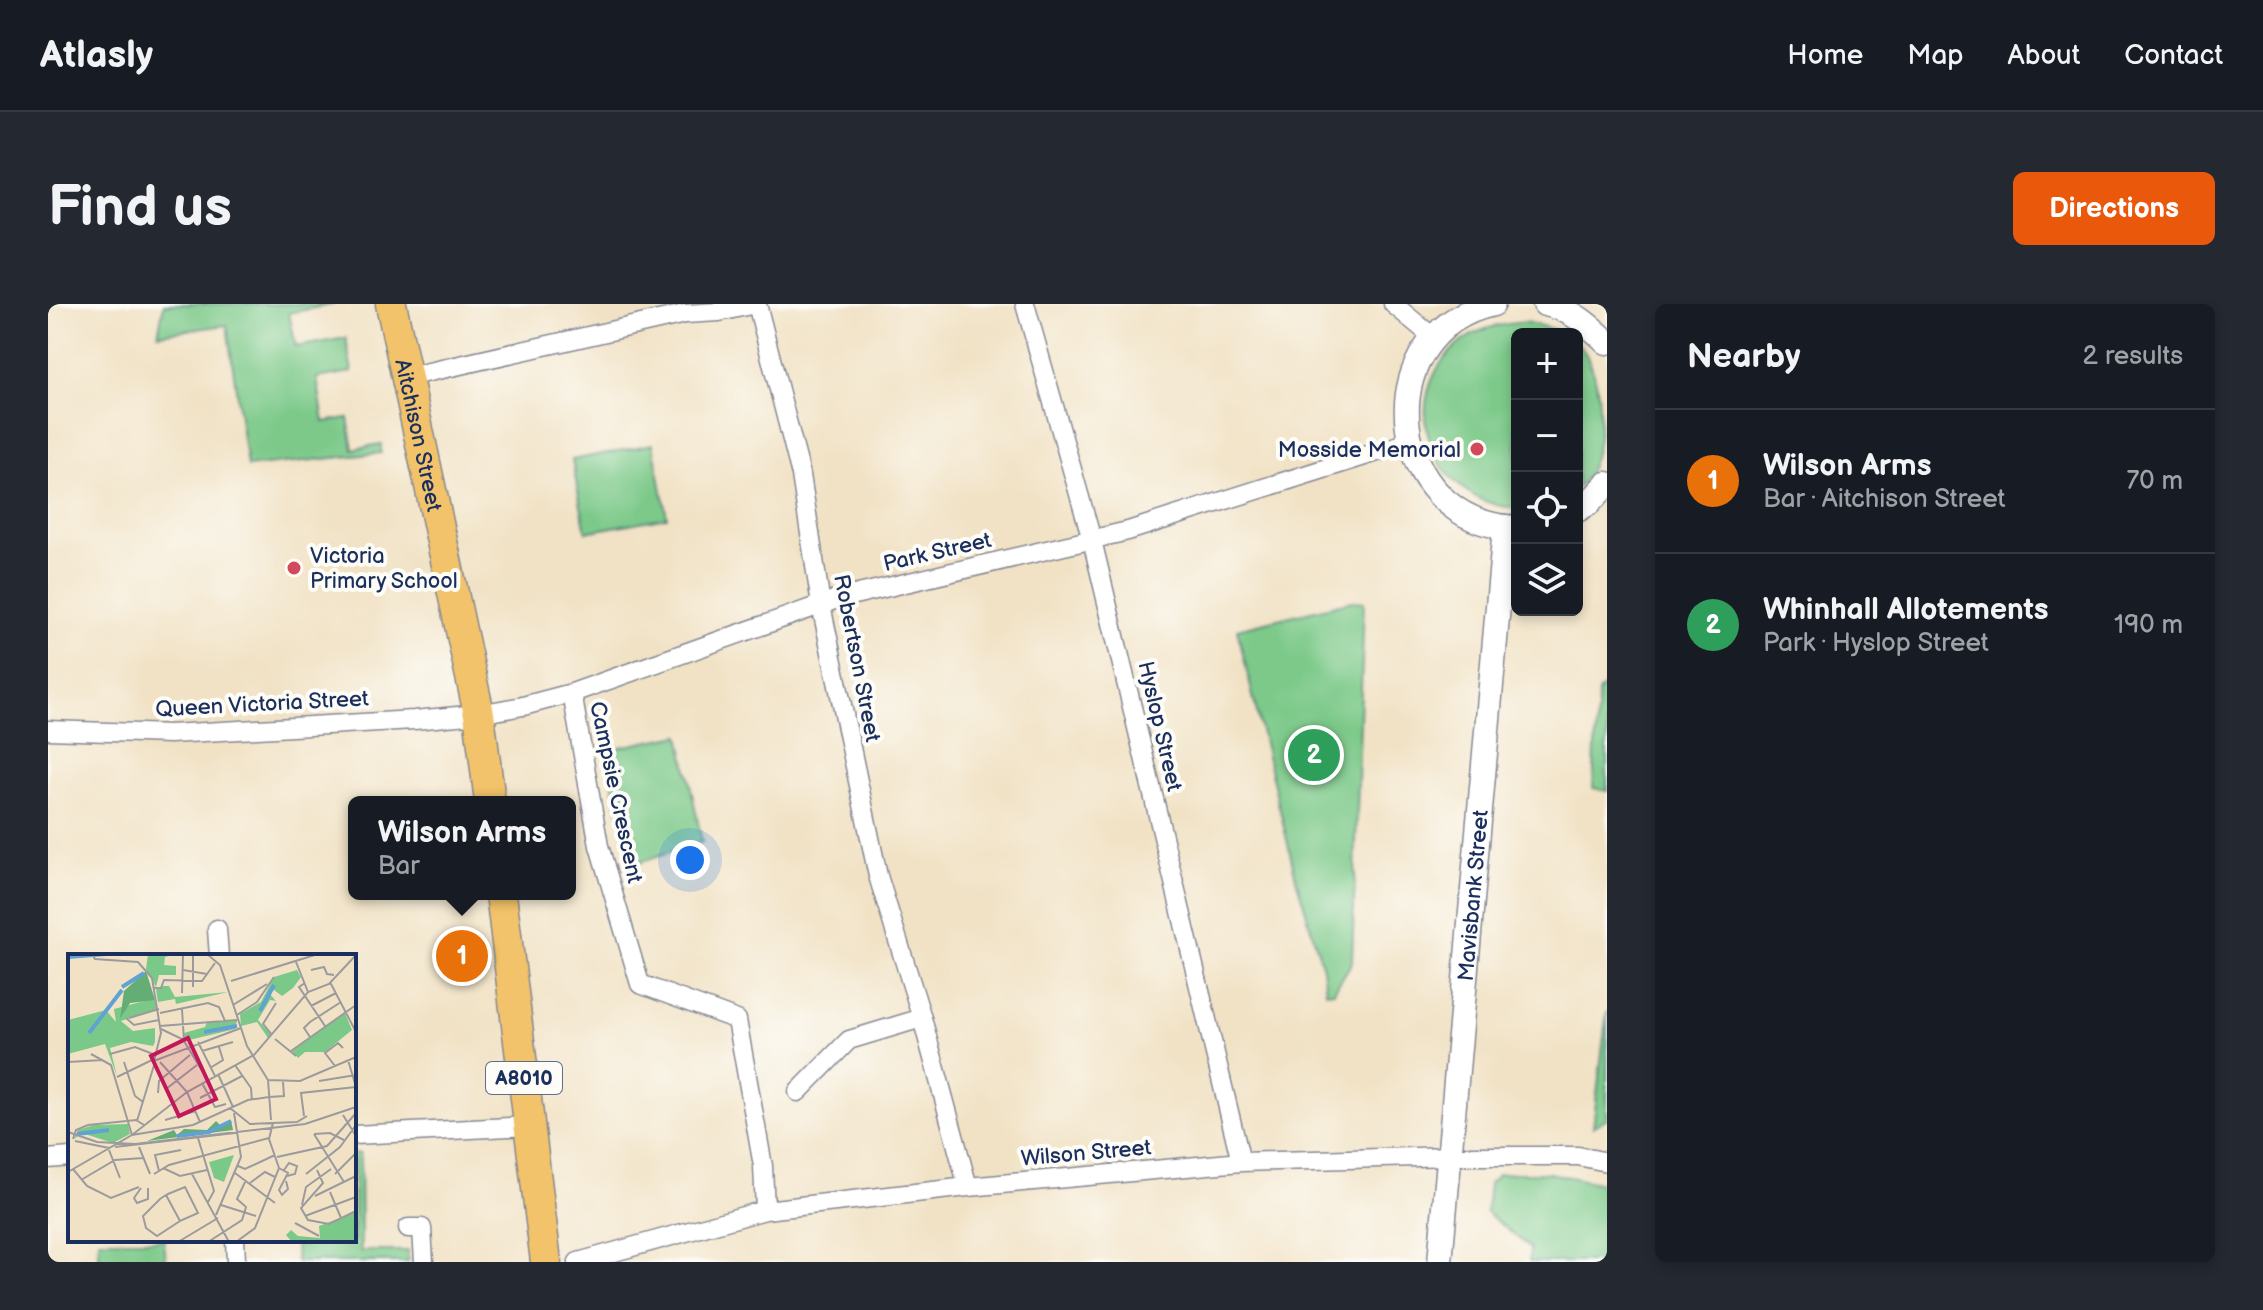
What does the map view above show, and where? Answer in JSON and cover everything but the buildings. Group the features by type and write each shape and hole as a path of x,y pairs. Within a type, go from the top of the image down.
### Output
{"main road":[{"name":"Aitchison Street","path":"391,304 479,714 489,796"},
{"name":"A8010","path":"502,900 546,1262"}],"street":[{"name":"Robertson Street","path":"407,377 685,314 756,304 801,475 821,605 878,876 922,1018 968,1187"},
{"name":"Hyslop Street","path":"1025,304 1092,540 1241,1162"},
{"path":"1393,304 1434,338"},
{"path":"1493,304 1455,320 1434,338 1413,372 1405,412 1409,442 1422,473 1442,498 1460,512 1480,521 1511,527"},
{"path":"1545,304 1585,321 1607,342"},
{"name":"Park Street","path":"479,714 572,693 837,599 1128,531 1409,442"},
{"path":"1583,506 1607,484"},
{"name":"Mavisbank Street","path":"1440,1262 1511,527"},
{"name":"Campsie Crescent","path":"572,693 599,846 640,984 737,1020 763,1166 765,1210"},
{"name":"Queen Victoria Street","path":"48,730 170,734 479,714"},
{"path":"217,929 219,954"},
{"path":"798,1092 849,1040 922,1018"},
{"path":"356,1135 530,1126"},
{"name":"Wilson Street","path":"578,1262 765,1210 968,1187 1241,1162 1578,1156 1607,1162"},
{"path":"48,1159 68,1157"},
{"path":"408,1228 422,1228 424,1262"},
{"path":"235,1242 236,1262"}],"green space":[{"path":"164,304 335,304 289,313 296,347 346,338 352,372 317,378 324,422 348,418 353,449 381,444 381,453 247,467 227,325 158,334"},
{"path":"1526,322 1548,328 1511,328 1511,507 1486,501 1461,486 1442,465 1430,440 1426,413 1430,385 1444,360 1467,338 1503,325"},
{"path":"1583,351 1594,374 1600,416 1594,457 1583,480"},
{"path":"653,444 667,517 586,532 572,460"},
{"path":"1352,601 1364,602 1352,962 1334,991 1326,992 1323,968 1297,882 1237,629"},
{"path":"1607,683 1607,791 1593,788 1598,692"},
{"path":"680,735 702,842 632,865 605,750"},
{"path":"1607,1011 1607,1118 1593,1127"},
{"path":"356,1153 360,1153 361,1251 408,1251 408,1262 296,1262 295,1242 356,1242"},
{"path":"1550,1173 1607,1185 1607,1262 1529,1262 1530,1248 1486,1212 1489,1183 1499,1174"},
{"path":"99,1242 164,1242 166,1262 99,1262"}],"place":[{"name":"Mosside Memorial","path":"1477,449"},
{"name":"Victoria Primary School","path":"294,568"},
{"name":"Whinhall Allotements","path":"1314,755"},
{"name":"Wilson Arms","path":"462,956"}]}
